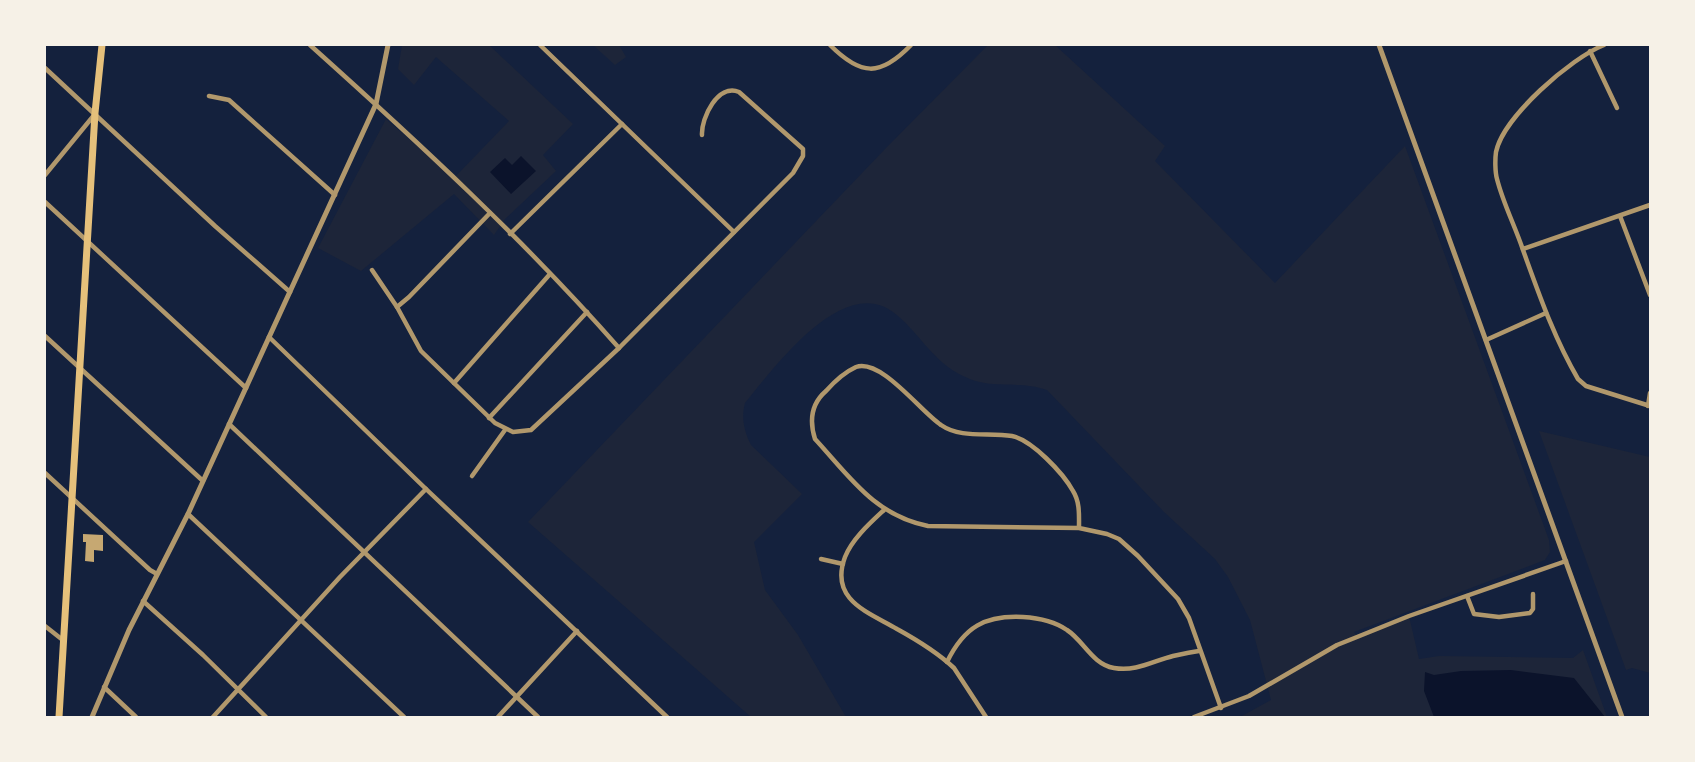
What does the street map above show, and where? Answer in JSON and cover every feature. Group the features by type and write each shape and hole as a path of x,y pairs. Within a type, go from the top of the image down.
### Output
{"main road":[{"path":"59,717 96,113 102,45"}],"street":[{"path":"310,45 376,104 490,213 587,312 619,348"},
{"path":"92,717 144,601 188,514 376,104 388,45"},
{"path":"540,45 734,232"},
{"path":"830,45 846,61 868,68 882,67 896,60 911,45"},
{"path":"1379,45 1622,717"},
{"path":"1604,45 1590,51 1544,87 1504,132 1496,152 1496,177 1546,313 1578,379 1586,386 1649,406 1650,393"},
{"path":"1590,51 1617,108"},
{"path":"45,68 96,113 215,226 290,292"},
{"path":"372,270 397,306 421,351 489,418 505,430 522,432 531,430 619,348 801,163 803,149 740,92 731,90 717,99 703,120 702,135"},
{"path":"209,96 229,100 335,195"},
{"path":"45,175 96,113"},
{"path":"510,234 622,124"},
{"path":"45,202 89,240 246,388"},
{"path":"1523,249 1650,205"},
{"path":"397,306 409,297 490,213"},
{"path":"1620,216 1650,295"},
{"path":"454,383 550,274"},
{"path":"489,418 587,312"},
{"path":"1486,340 1546,313"},
{"path":"45,336 203,481"},
{"path":"269,337 426,489 667,717"},
{"path":"1079,528 1079,505 1074,491 1049,462 1027,442 1014,436 953,431 941,425 876,369 866,366 857,367 834,383 817,399 811,413 812,429 815,438 858,487 884,510 906,522 928,526 1079,528 1107,534 1118,539 1138,556 1178,599 1189,618 1199,651 1221,708"},
{"path":"229,424 538,717"},
{"path":"472,476 505,430"},
{"path":"45,474 150,570 158,574"},
{"path":"213,717 301,620 426,489"},
{"path":"884,510 861,533 845,556 842,583 846,594 855,605 874,618 924,645 954,668 986,717"},
{"path":"188,514 404,717"},
{"path":"821,559 844,564"},
{"path":"1194,717 1249,696 1337,645 1566,561"},
{"path":"1467,596 1474,614 1499,617 1530,613 1533,609 1533,594"},
{"path":"144,601 266,717"},
{"path":"947,662 961,639 984,621 1014,616 1052,622 1067,630 1103,664 1112,668 1141,667 1172,656 1199,651"},
{"path":"45,626 64,640"},
{"path":"498,717 577,631"},
{"path":"104,687 136,717"}],"shaded area":[{"path":"402,45 489,45 573,124 543,155 556,171 505,219 494,235 454,194 361,271 318,248 386,119 454,178 509,121 436,57 414,85 398,69"},
{"path":"593,45 619,45 626,57 615,65"},
{"path":"988,45 1055,45 1165,146 1155,161 1275,283 1405,146 1549,540 1550,552 1545,560 1354,632 1357,636 1409,616 1419,659 1439,656 1573,658 1583,650 1607,717 1240,717 1271,700 1250,620 1228,577 1215,559 1164,512 1047,390 1025,385 982,383 959,374 940,361 902,319 893,312 873,304 852,305 831,315 810,330 773,369 745,403 743,414 745,430 751,445 802,494 754,542 765,590 798,635 846,717 751,717 528,522 886,148"},
{"path":"521,156 536,171 511,194 490,172 505,158 512,165"},
{"path":"1539,431 1650,457 1650,673 1632,668 1626,670"},
{"path":"1511,670 1574,678 1605,717 1434,717 1424,691 1425,672 1434,675 1461,671"}],"building":[{"path":"83,534 103,535 103,551 94,550 94,562 85,561 86,542 83,542"}]}
